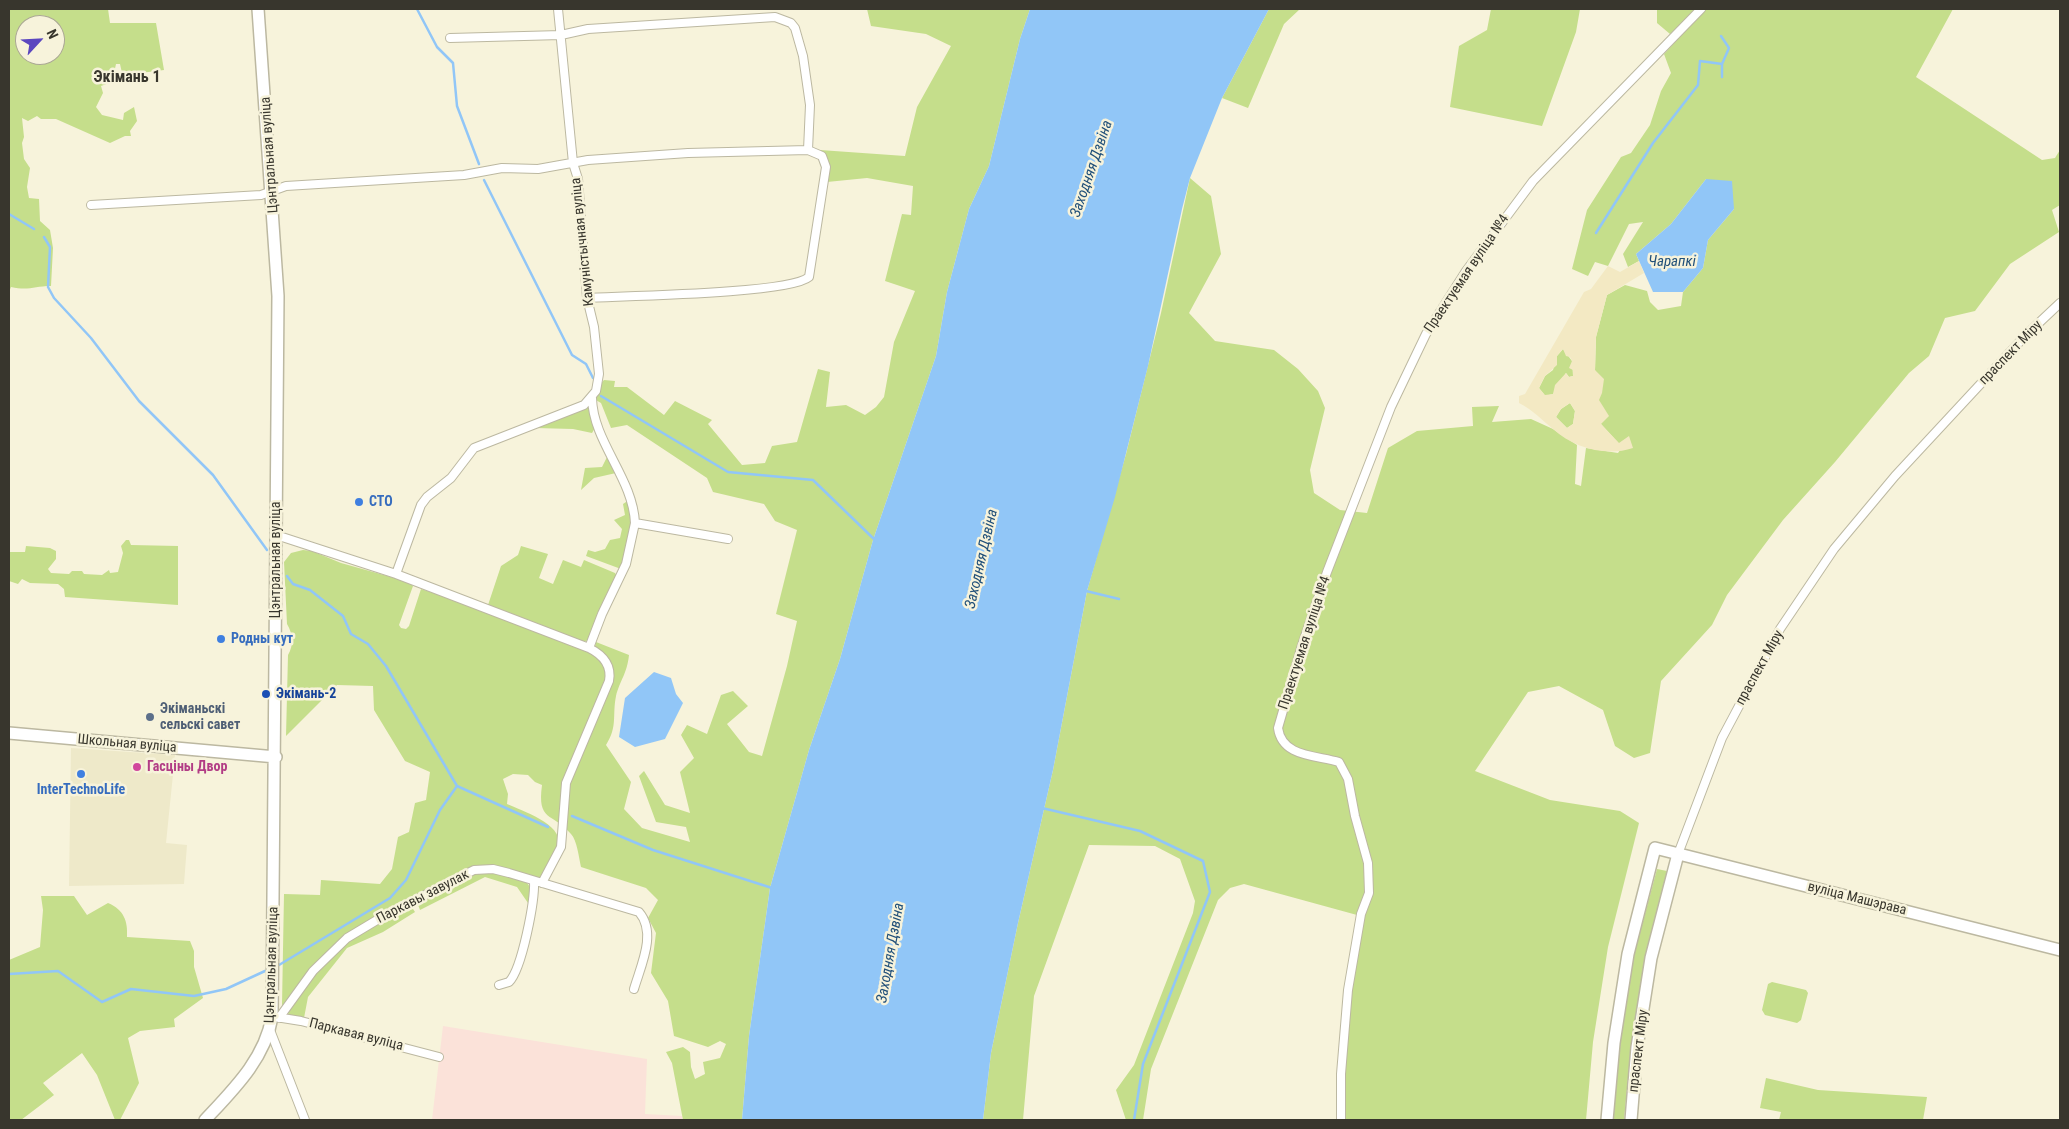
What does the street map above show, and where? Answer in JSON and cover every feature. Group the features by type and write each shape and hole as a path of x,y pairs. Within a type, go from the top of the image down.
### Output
{"street":[{"name":"Цэнтральная вуліца","path":"205,1120 244,1076 261,1051 276,1017 278,296 258,9"},
{"name":"Камуністычная вуліца","path":"558,9 573,162 578,179 587,298 594,327 599,374 592,398"},
{"name":"Праектуемая вуліца №4","path":"1341,1120 1341,1074 1348,990 1361,914 1369,887 1368,863 1355,816 1348,779 1339,762 1294,751 1286,747 1279,738 1278,728 1327,572 1391,407 1426,334 1466,271 1533,180 1702,9"},
{"path":"450,38 562,35 588,29 782,18 791,23 795,28 803,56 810,105 808,150 822,156 826,167 810,274 806,280 793,284 722,292 587,298"},
{"name":"Камуністычная вуліца","path":"91,205 261,195 286,186 464,175 502,168 525,170 573,162 688,153 808,150"},
{"name":"праспект Міру","path":"1631,1120 1638,1047 1651,958 1678,854 1722,738 1780,629 1834,549 1895,476 2026,335 2060,303"},
{"path":"396,574 421,505 427,497 451,478 474,448 584,405 592,398"},
{"path":"589,648 602,614 626,564 635,523 631,499 596,421 592,398"},
{"path":"635,523 728,539"},
{"path":"276,535 396,574 589,648 605,660 610,674 609,681 594,721 568,778 561,847 542,883"},
{"name":"Школьная вуліца","path":"9,733 276,757"},
{"name":"праспект Міру","path":"1607,1120 1614,1043 1628,954 1655,848"},
{"name":"вуліца Машэрава","path":"1655,848 2060,950"},
{"name":"Паркавы завулак","path":"276,1017 302,984 337,946 382,917 474,870 493,869 633,908 645,919 649,934 634,990"},
{"path":"500,985 509,982 517,968 534,896 534,881"},
{"name":"Паркавая вуліца","path":"276,1017 439,1057"},
{"path":"270,1030 305,1120"}],"shaded area":[{"path":"71,748 175,755 166,843 187,845 184,884 69,886"},
{"path":"443,1026 647,1059 645,1114 682,1116 683,1120 432,1120"}],"green space":[{"path":"9,9 108,9 110,23 156,23 164,70 125,75 122,73 120,64 116,64 112,82 101,86 103,93 96,107 102,115 123,120 124,113 134,107 137,121 130,131 131,136 125,136 110,143 56,119 41,119 37,116 28,121 22,118 24,159 30,168 27,187 29,198 39,199 40,221 50,230 53,248 51,286 11,287 9,292"},
{"path":"867,9 1030,9 1020,39 989,166 969,209 947,292 936,356 873,540 840,659 809,750 770,888 749,1036 742,1120 683,1120 672,1063 666,1052 683,1047 690,1052 691,1067 695,1079 705,1074 703,1062 720,1058 726,1044 720,1041 708,1047 674,1036 668,1001 651,973 656,933 648,918 658,900 646,888 581,867 575,840 564,827 544,811 541,797 542,785 535,782 528,775 513,774 503,779 508,794 507,804 531,814 548,824 558,837 559,845 556,853 540,878 483,866 345,936 311,969 285,1004 282,1005 284,894 320,895 321,880 380,884 392,869 398,837 409,832 415,803 426,800 430,772 405,761 374,710 373,686 337,685 286,736 288,655 292,640 287,624 284,562 291,553 303,550 312,551 341,563 409,582 413,586 399,625 401,628 406,629 409,626 421,589 486,610 598,655 606,667 606,680 571,774 596,722 613,670 611,663 595,646 596,642 629,655 627,667 616,696 612,732 606,745 631,782 624,809 642,828 690,842 686,827 656,822 639,776 644,771 665,805 690,813 680,772 694,758 681,735 687,725 707,734 721,695 733,691 748,706 727,724 749,752 762,756 787,666 797,621 776,614 797,530 775,521 764,504 713,492 707,478 627,425 611,428 601,403 594,399 600,419 592,433 573,429 535,428 575,412 604,380 615,381 614,387 627,387 664,415 675,401 712,420 708,424 742,465 765,463 772,446 797,442 818,369 830,372 826,407 846,405 865,415 876,407 884,397 894,342 915,291 885,281 902,214 911,215 913,186 867,178 827,182 828,161 820,150 905,156 917,107 951,46 926,34 871,26"},
{"path":"1269,9 1300,9 1284,24 1248,108 1222,98"},
{"path":"1491,9 1580,9 1576,32 1542,126 1450,107 1459,46 1487,30"},
{"path":"1657,9 1697,9 1670,34 1657,23"},
{"path":"1705,9 1953,9 1916,77 2042,160 2055,158 2060,150 2060,205 2052,210 2059,232 2010,264 1975,311 1945,318 1929,356 1909,373 1835,462 1783,520 1727,595 1712,625 1661,681 1650,753 1634,758 1615,746 1603,710 1559,686 1528,692 1475,771 1550,800 1620,811 1639,823 1608,947 1593,1042 1586,1120 1338,1120 1344,990 1357,915 1244,884 1230,888 1218,900 1151,1069 1143,1120 1126,1120 1116,1090 1134,1065 1193,913 1195,901 1180,859 1155,846 1089,845 1034,996 1023,1120 983,1120 991,1053 1053,770 1087,591 1126,454 1161,313 1190,178 1211,196 1221,254 1189,313 1215,341 1274,350 1298,369 1318,391 1325,408 1310,470 1314,493 1340,510 1367,513 1388,448 1417,431 1473,426 1472,407 1499,406 1492,422 1531,419 1553,429 1577,445 1575,484 1581,486 1586,448 1618,453 1629,437 1619,444 1601,424 1595,370 1596,337 1607,295 1625,285 1647,291 1650,302 1658,310 1681,306 1683,292 1703,268 1708,240 1734,209 1706,179 1671,224 1636,254 1639,261 1628,267 1623,254 1643,222 1629,224 1608,266 1595,262 1588,276 1572,269 1587,210 1621,157 1631,153 1650,125 1661,91 1671,73 1664,54"},
{"path":"1563,349 1572,361 1573,376 1569,377 1566,373 1553,394 1545,396 1539,388 1545,376 1553,370 1557,356"},
{"path":"1570,403 1575,411 1573,424 1567,428 1556,417 1561,409"},
{"path":"608,455 616,473 594,478 581,490 585,468 602,467"},
{"path":"629,500 632,526 621,569 586,556 588,550 595,552 605,549 610,540 620,538 622,529 614,520 625,515 623,504"},
{"path":"126,540 129,540 131,545 178,546 178,605 65,597 64,589 58,584 30,583 22,579 18,584 9,581 9,552 25,552 26,546 50,548 56,551 56,559 48,569 51,573 69,574 72,571 82,571 84,574 102,575 109,570 110,573 118,572 123,553 121,546"},
{"path":"521,546 548,554 539,578 553,584 563,560 581,567 584,560 615,573 617,576 589,640 579,643 488,605 501,566 518,555"},
{"path":"1657,869 1667,871 1645,957 1631,1047 1624,1120 1613,1120 1620,1045 1634,955"},
{"path":"493,871 526,882 532,892 528,903 517,887 485,877 420,910 417,902 474,872"},
{"path":"41,896 74,896 87,915 108,903 118,909 124,917 127,926 127,937 190,941 194,951 194,967 203,998 174,1019 175,1027 140,1031 128,1038 139,1083 120,1120 115,1120 97,1075 82,1053 43,1083 54,1095 21,1120 9,1120 9,960 40,947 43,910"},
{"path":"411,906 415,912 383,932 347,948 308,997 304,1018 288,1016 293,1000 310,977 335,952 349,941"},
{"path":"1772,982 1806,990 1808,993 1801,1020 1797,1023 1765,1015 1762,1010 1768,984"},
{"path":"1766,1078 1818,1090 1927,1097 1923,1120 1779,1120 1781,1112 1760,1108"}],"sand":[{"path":"1639,261 1644,273 1607,295 1596,337 1595,370 1604,379 1599,400 1609,416 1601,424 1619,443 1629,436 1633,448 1612,452 1580,446 1561,436 1533,412 1519,403 1519,396 1525,394 1584,292 1591,289 1608,266 1620,272","holes":["1563,349 1566,356 1570,357 1572,361 1569,368 1573,370 1573,376 1569,377 1566,373 1555,385 1553,394 1545,395 1539,388 1545,376 1557,365 1557,356","1570,403 1575,411 1573,424 1567,428 1556,417 1561,409"]}],"water":[{"name":"Заходняя Дзвіна","path":"1030,9 1269,9 1222,98 1190,178 1182,209 1148,366 1115,497 1087,591 1053,770 991,1053 983,1120 742,1120 749,1036 770,888 809,750 840,659 873,540 936,356 947,292 969,209 989,166 1020,39"},
{"name":"Чарапкі","path":"1706,179 1732,181 1734,209 1708,240 1703,268 1683,292 1653,292 1636,254 1671,224"},
{"path":"654,672 671,678 676,694 683,703 665,739 635,747 619,737 625,698"}],"waterway":[{"path":"417,9 437,47 453,63 457,106 479,164"},
{"path":"1721,36 1729,48 1722,64 1722,77"},
{"path":"1596,233 1653,143 1698,85 1700,61 1722,64"},
{"path":"484,180 572,355 586,364 593,378"},
{"path":"9,214 34,229"},
{"path":"44,237 50,247 48,287 54,298 91,338 139,401 213,475 267,550"},
{"path":"601,396 728,472 813,480 876,541"},
{"path":"287,576 293,584 310,590 343,616 351,634 368,644 386,666 457,786 548,827"},
{"path":"1086,591 1119,599"},
{"path":"279,965 390,898 406,880 440,810 457,786"},
{"path":"1042,808 1140,831 1203,861 1210,892 1143,1064 1134,1120"},
{"path":"572,816 653,850 772,888"},
{"path":"9,974 58,971 102,1002 131,989 194,996 226,989 265,971"}],"place":[{"name":"СТО","path":"359,502"},
{"name":"Родны кут","path":"221,639"},
{"name":"Экімань-2","path":"266,694"},
{"name":"Экіманьскі сельскі савет","path":"150,717"},
{"name":"Гасціны Двор","path":"137,767"},
{"name":"InterTechnoLife","path":"81,774"}],"district":[{"name":"Экімань 1","path":"127,78"}]}
